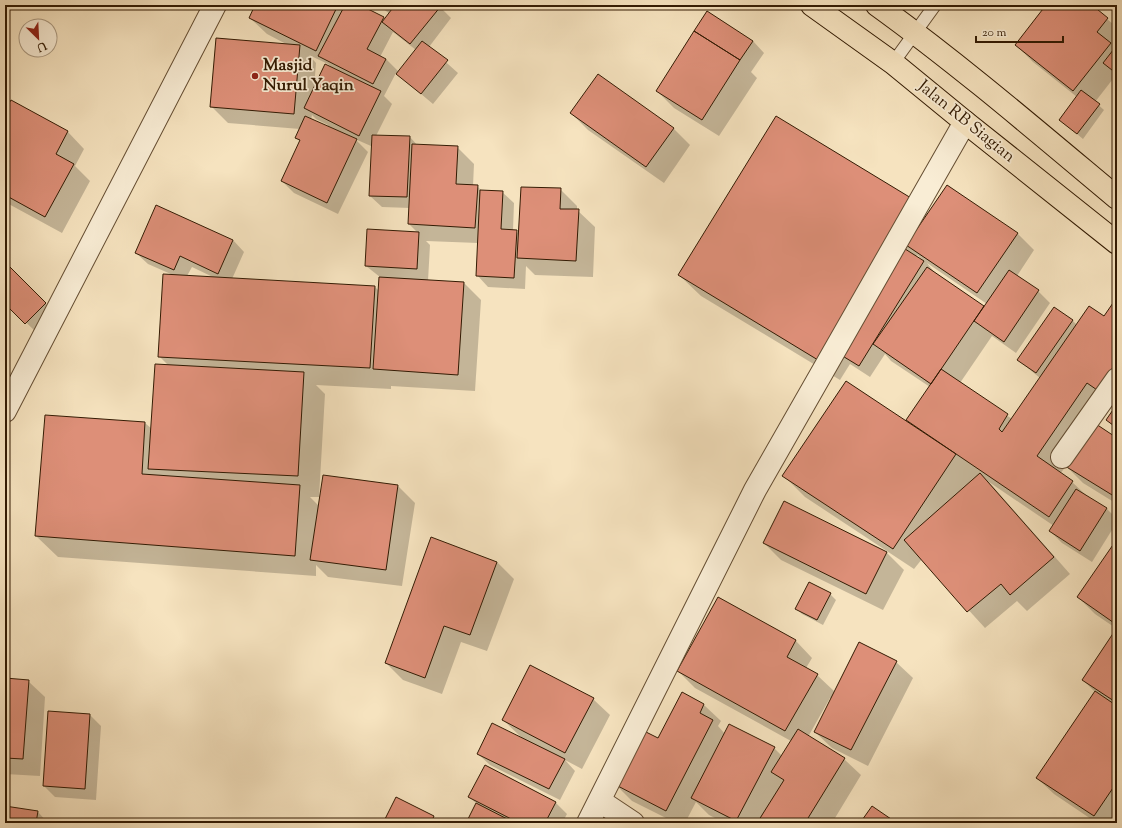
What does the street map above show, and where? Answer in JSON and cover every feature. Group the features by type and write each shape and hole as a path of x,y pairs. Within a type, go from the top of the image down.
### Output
{"highway":[{"name":"Jalan RB Siagian","path":"812,5 893,63 1117,243"},
{"path":"877,5 915,33 1117,198"}],"street":[{"path":"5,411 215,5"},
{"path":"588,823 755,490 965,122"},
{"path":"1062,457 1117,379"},
{"path":"600,801 633,823"}],"lane":[{"path":"893,63 935,5"}],"building":[{"path":"255,5 338,5 316,51 249,18"},
{"path":"345,5 360,5 384,17 367,49 386,59 373,84 318,56"},
{"path":"380,5 388,5 385,9"},
{"path":"395,5 441,6 410,44 382,22"},
{"path":"1046,5 1060,5 1064,8 1067,5 1092,5 1108,18 1097,32 1111,43 1073,91 1015,45"},
{"path":"707,11 753,41 740,60 694,31"},
{"path":"1117,18 1117,26 1113,23"},
{"path":"694,31 740,60 702,120 656,91"},
{"name":"Masjid Nurul Yaqin","path":"216,38 300,45 294,114 210,107"},
{"path":"422,41 448,60 421,94 396,74"},
{"path":"1117,45 1117,74 1103,63"},
{"path":"325,64 381,91 359,136 304,108"},
{"path":"598,74 674,128 646,167 570,113"},
{"path":"1081,90 1100,104 1077,134 1059,120"},
{"path":"11,100 68,131 56,154 74,164 45,217 5,195 5,110"},
{"path":"305,116 357,139 327,203 281,181 300,140 295,138"},
{"path":"776,116 916,201 818,360 678,275"},
{"path":"372,135 410,136 407,197 369,196"},
{"path":"412,144 458,146 456,184 478,185 475,228 408,224"},
{"path":"947,185 1018,233 977,293 906,245"},
{"path":"521,187 561,188 560,209 579,209 576,261 517,258"},
{"path":"480,190 503,191 501,229 517,230 514,278 476,276"},
{"path":"156,205 233,240 218,274 180,256 174,270 135,253"},
{"path":"367,229 419,232 417,269 365,266"},
{"path":"902,247 924,261 859,366 836,352"},
{"path":"5,262 46,303 25,324 5,304"},
{"path":"927,267 984,306 931,384 873,344"},
{"path":"1009,270 1039,290 1004,342 974,321"},
{"path":"163,274 375,286 370,368 158,357"},
{"path":"379,277 464,282 458,375 373,369"},
{"path":"1113,303 1117,306 1117,368 1100,392 1087,383 1037,456 1073,481 1049,517 906,420 941,369 1008,414 999,429 1002,432 1089,306 1104,316"},
{"path":"1054,307 1073,320 1036,373 1017,360"},
{"path":"155,364 304,372 298,476 148,469"},
{"path":"846,381 956,454 893,549 782,476"},
{"path":"1117,404 1117,428 1106,420"},
{"path":"45,415 145,422 142,474 300,485 295,556 35,536"},
{"path":"1093,422 1117,438 1117,498 1065,466"},
{"path":"980,473 1054,557 1010,595 1001,584 967,612 904,540"},
{"path":"323,475 398,485 386,570 310,560"},
{"path":"1076,489 1107,508 1080,551 1049,531"},
{"path":"784,501 887,552 866,594 763,543"},
{"path":"431,537 497,562 470,635 444,626 425,678 385,663"},
{"path":"1117,539 1117,625 1077,597"},
{"path":"809,582 831,593 817,620 795,609"},
{"path":"718,597 796,640 787,657 818,674 785,731 677,671"},
{"path":"1114,632 1117,634 1117,703 1082,680"},
{"path":"859,642 897,661 851,750 814,732"},
{"path":"530,665 594,698 565,753 502,720"},
{"path":"5,678 29,680 23,759 5,758"},
{"path":"1095,691 1117,706 1117,782 1094,816 1036,778"},
{"path":"682,692 704,704 700,713 713,720 666,811 614,784 642,730 658,738"},
{"path":"48,711 90,714 85,789 43,786"},
{"path":"492,723 565,759 549,789 477,754"},
{"path":"729,724 775,747 736,821 691,798"},
{"path":"798,729 845,758 805,823 757,823 784,780 771,772"},
{"path":"485,765 556,802 545,823 519,823 468,797"},
{"path":"396,797 434,816 431,823 383,823"},
{"path":"476,803 515,823 466,823"},
{"path":"5,806 38,811 36,823 5,823"},
{"path":"872,806 891,819 888,823 860,823"}],"place":[{"name":"Masjid Nurul Yaqin","path":"255,76"}]}
